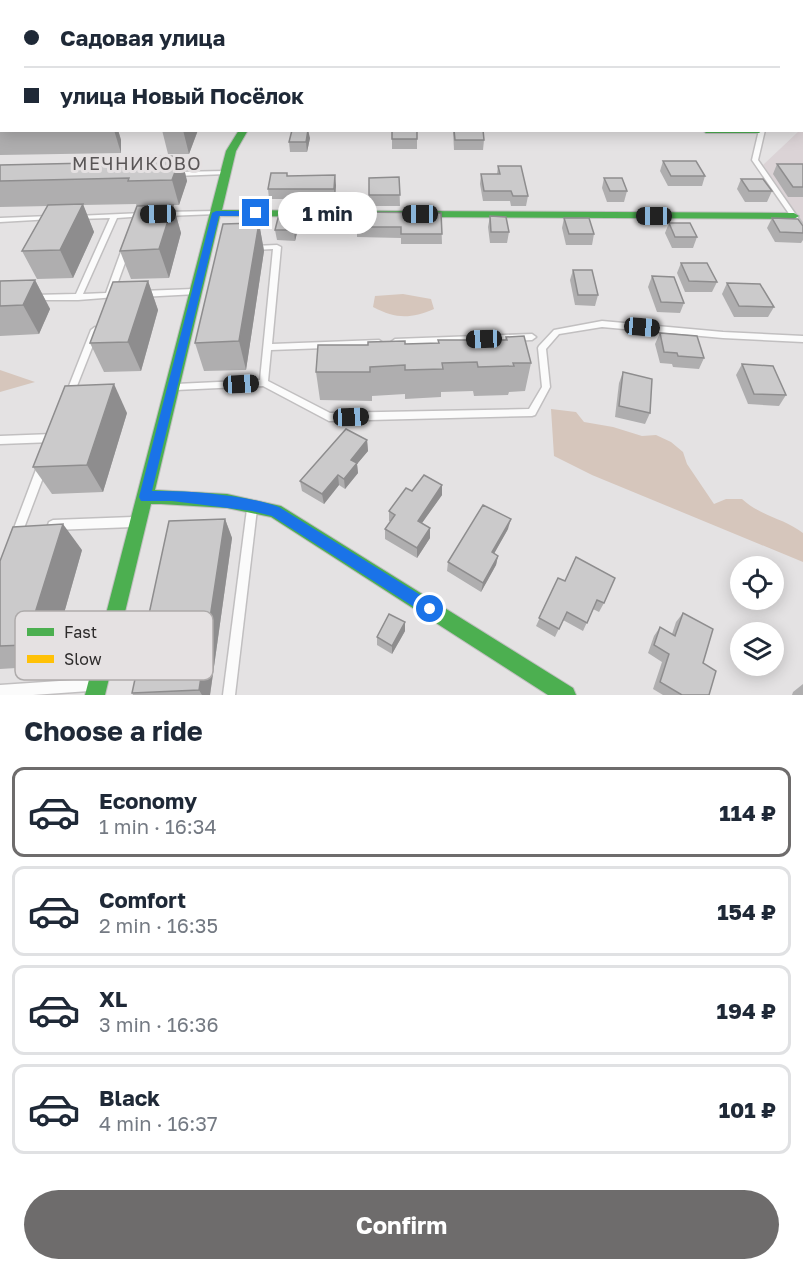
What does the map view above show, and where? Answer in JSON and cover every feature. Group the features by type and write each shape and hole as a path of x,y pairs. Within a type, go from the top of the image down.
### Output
{"street":[{"path":"117,611 196,292 212,248 216,213 233,145 243,132"},
{"path":"216,213 794,216"},
{"path":"145,497 172,496 252,505 275,511 566,695"}],"lane":[{"path":"760,132 755,160 803,230"},
{"path":"166,174 226,173"},
{"path":"68,217 216,213"},
{"path":"136,225 140,215"},
{"path":"78,297 114,216"},
{"path":"0,220 57,218"},
{"path":"104,306 132,235"},
{"path":"247,248 278,247 264,383"},
{"path":"130,294 196,292"},
{"path":"22,299 119,295"},
{"path":"66,405 100,317"},
{"path":"172,387 264,383 328,417 532,412 546,387 542,348 557,332 602,324 723,335 803,339"},
{"path":"268,347 532,337"},
{"path":"49,449 57,427"},
{"path":"0,440 53,438"},
{"path":"12,548 31,527 44,460"},
{"path":"229,695 252,505"},
{"path":"31,527 139,522"},
{"path":"0,691 97,690"}],"shaded area":[{"path":"798,132 803,132 803,223 763,165"},
{"path":"403,294 431,299 434,309 418,315 396,316 373,307 375,296"},
{"path":"0,370 35,382 0,392"},
{"path":"551,409 576,412 584,422 613,427 642,436 656,435 671,442 683,452 687,464 714,504 726,499 742,499 757,510 803,533 803,562 592,475 554,456"}],"building":[{"path":"292,132 308,132 306,142 289,142"},
{"path":"392,132 417,132 417,139 392,139"},
{"path":"454,132 483,132 484,140 455,140"},
{"path":"181,156 172,180 128,181 129,178 0,181 0,165 137,162 139,157"},
{"path":"663,161 696,161 705,176 671,176"},
{"path":"777,164 803,164 803,187 793,187"},
{"path":"498,166 521,166 528,196 513,196 511,191 484,191 481,174 500,174"},
{"path":"271,173 287,173 287,176 335,175 334,189 268,189"},
{"path":"399,177 400,195 369,195 369,178"},
{"path":"604,178 622,178 627,191 610,191"},
{"path":"741,179 763,179 772,191 749,191"},
{"path":"83,204 60,250 22,251 48,205"},
{"path":"173,205 159,249 120,251 137,206"},
{"path":"358,212 441,213 442,234 401,234 401,227 357,227"},
{"path":"279,214 297,214 294,230 275,230"},
{"path":"490,216 506,217 509,232 491,232"},
{"path":"564,218 589,218 594,234 569,234"},
{"path":"772,218 798,219 803,226 803,233 780,232"},
{"path":"259,223 239,341 195,343 223,224"},
{"path":"669,223 690,223 697,237 675,237"},
{"path":"681,263 707,263 717,282 689,281"},
{"path":"573,270 592,270 598,295 578,295"},
{"path":"652,276 674,277 684,303 661,302"},
{"path":"35,280 23,305 0,306 0,281"},
{"path":"148,281 128,342 90,343 113,282"},
{"path":"727,283 760,284 774,307 739,306"},
{"path":"660,333 697,336 704,358 678,356 677,353 664,352"},
{"path":"524,336 531,363 478,367 477,362 442,363 443,369 405,370 405,365 370,367 370,372 316,372 318,345 368,345 368,342 405,341 405,344 439,343 438,340 507,340 506,337"},
{"path":"742,364 773,366 786,395 754,394"},
{"path":"623,372 652,379 650,413 619,406"},
{"path":"114,384 87,465 33,467 65,386"},
{"path":"346,429 367,440 351,460 357,463 344,479 338,475 322,494 300,481"},
{"path":"424,475 442,485 418,521 430,528 417,548 385,529 395,515 389,511 406,488 412,491"},
{"path":"483,505 511,519 492,552 498,556 483,583 448,562"},
{"path":"225,519 211,611 150,611 169,521"},
{"path":"63,524 36,611 15,611 15,645 0,646 0,561 13,527"},
{"path":"576,557 615,578 604,603 597,600 587,623 567,612 559,629 539,618 558,578 565,581"},
{"path":"683,613 713,629 703,663 716,671 709,695 682,695 660,682 669,654 654,645 660,627 675,636"},
{"path":"389,614 405,622 392,646 377,637"},
{"path":"135,680 201,680 199,690 132,693"}],"traffic: fast":[{"path":"116,611 231,151 243,132"},
{"path":"216,213 794,216"},
{"path":"145,497 211,499 275,511 566,695"},
{"path":"95,695 99,680"}],"district":[{"name":"МЕЧНИКОВО","path":"137,164"}],"route":[{"path":"256,213 216,213 145,497 172,496 252,505 275,511 430,609"}]}
